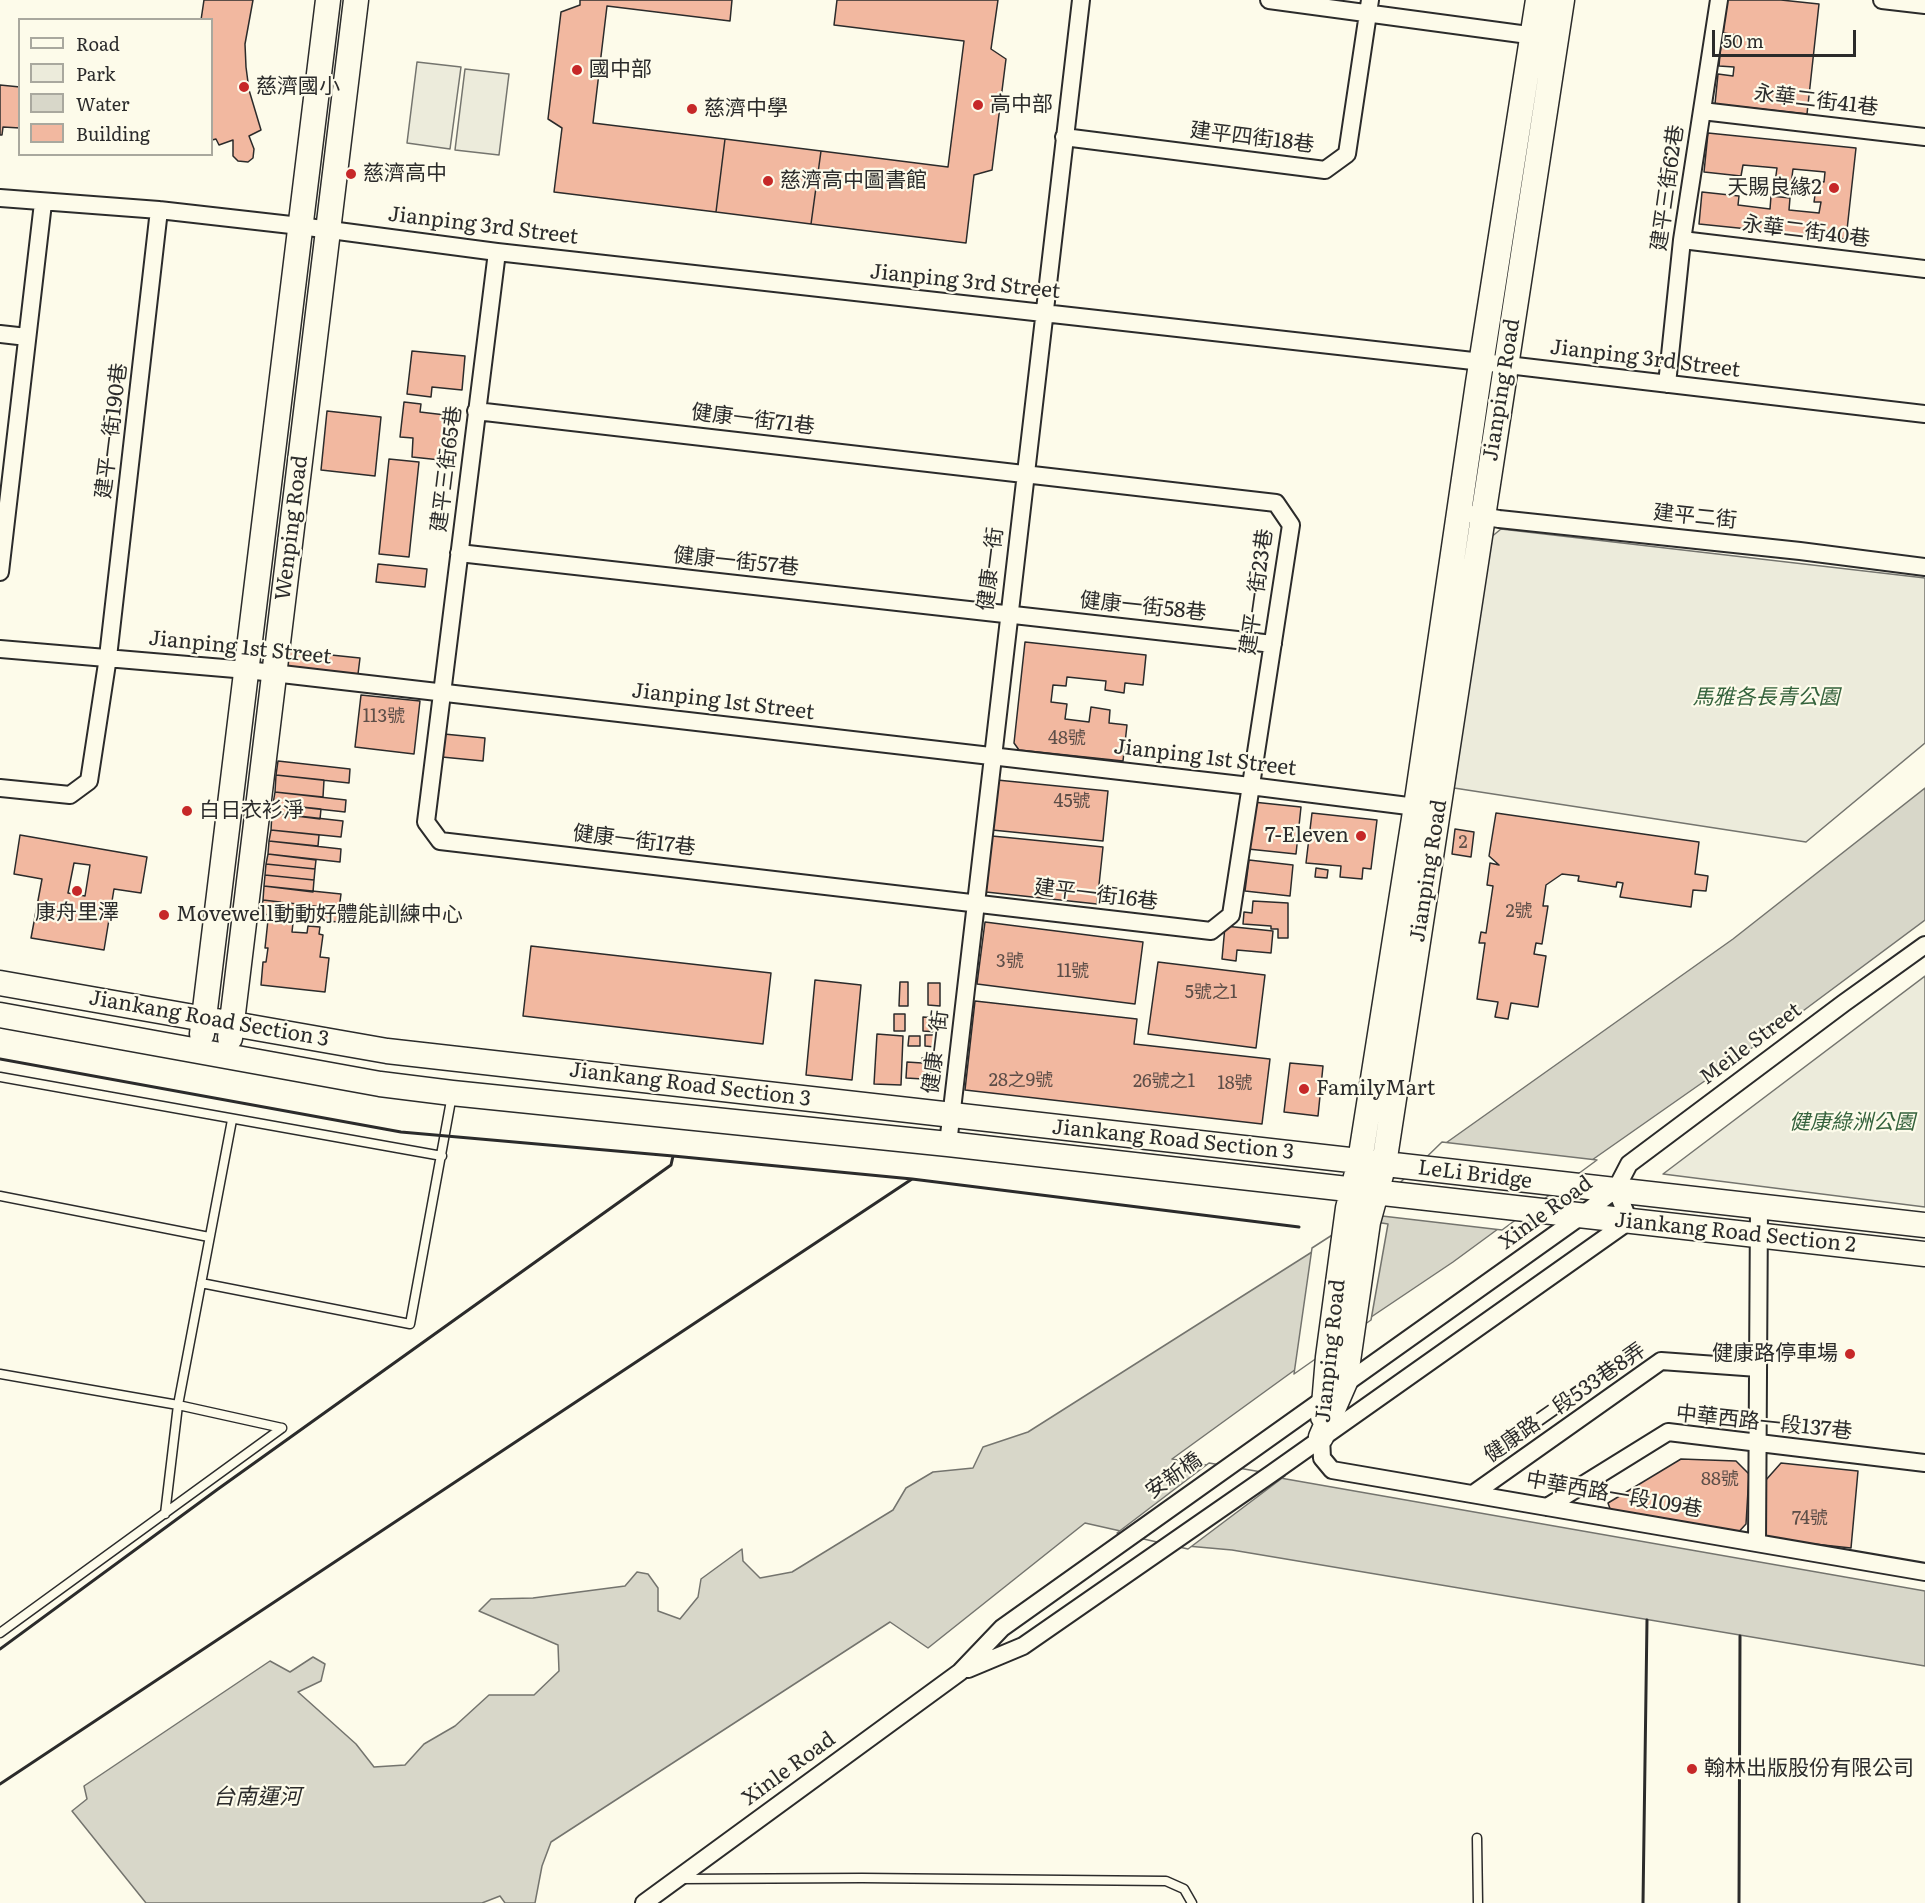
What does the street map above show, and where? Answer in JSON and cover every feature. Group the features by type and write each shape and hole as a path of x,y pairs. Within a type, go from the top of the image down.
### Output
{"street":[{"name":"Wenping Road","path":"200,1051 328,0"},
{"name":"Wenping Road","path":"228,1056 356,0"},
{"name":"健康一街","path":"948,1144 1081,0"},
{"path":"1269,0 1369,6 1544,37"},
{"name":"Jianping Road","path":"1321,1437 1328,1357 1363,1191 1360,1161 1483,516 1506,366 1544,37 1538,0"},
{"name":"Jianping Road","path":"1363,1191 1384,1164 1427,809 1459,512 1482,362 1544,37 1562,0"},
{"name":"建平三街62巷","path":"1666,384 1682,240 1719,0"},
{"path":"1882,0 1925,5"},
{"name":"建平四街18巷","path":"1064,137 1325,170 1347,154 1369,6"},
{"name":"永華二街41巷","path":"1702,111 1925,137"},
{"name":"Jianping 3rd Street","path":"0,198 159,210 497,252 1925,414"},
{"path":"0,572 43,202"},
{"name":"建平一街190巷","path":"0,788 69,795 89,782 108,657 159,210"},
{"name":"永華二街40巷","path":"1682,240 1925,269"},
{"name":"建平三街65巷","path":"441,693 497,252"},
{"path":"0,334 27,337"},
{"name":"健康一街71巷","path":"477,411 1025,474"},
{"name":"建平一街23巷","path":"1025,474 1276,503 1291,525 1231,915 1211,931"},
{"name":"建平二街","path":"1459,512 1925,567"},
{"name":"健康一街57巷","path":"459,553 1009,615"},
{"name":"健康一街58巷","path":"1009,615 1272,644"},
{"name":"Jianping 1st Street","path":"0,649 274,673 1250,786 1427,809"},
{"name":"健康一街17巷","path":"441,693 426,822 440,841 976,904"},
{"name":"建平一街16巷","path":"976,904 1211,931"},
{"name":"Meile Street","path":"1616,1189 1629,1164 1925,945"},
{"name":"Jiankang Road Section 3","path":"0,983 233,1022 387,1051 1384,1164"},
{"name":"Jiankang Road Section 3","path":"0,1015 380,1084 948,1144 1363,1191"},
{"name":"LeLi Bridge","path":"1384,1164 1567,1185"},
{"name":"Jiankang Road Section 2","path":"1567,1185 1925,1226"},
{"name":"Xinle Road","path":"1241,1456 1616,1189 1629,1221"},
{"name":"LeLi Bridge","path":"1363,1191 1546,1212"},
{"path":"1757,1543 1758,1207"},
{"name":"Jiankang Road Section 2","path":"1546,1212 1925,1254"},
{"name":"Jianping Road","path":"1321,1437 1345,1382 1352,1342 1357,1221"},
{"path":"1321,1437 1507,1309 1629,1221"},
{"name":"健康路二段533巷8弄","path":"1473,1494 1661,1361 1758,1368"},
{"name":"中華西路一段137巷","path":"1547,1507 1668,1432 1925,1463"},
{"name":"Xinle Road","path":"960,1672 1023,1646 1280,1468 1321,1437"},
{"name":"中華西路一段109巷","path":"1321,1437 1322,1458 1332,1470 1925,1572"},
{"name":"安新橋","path":"1133,1533 1241,1456"},
{"name":"Xinle Road","path":"644,1903 960,1672 1002,1628 1133,1533"}],"lane":[{"path":"0,1077 441,1156"},
{"path":"201,1282 410,1324 452,1093"},
{"path":"165,1514 178,1405 232,1120"},
{"path":"0,1196 209,1237"},
{"path":"0,1374 178,1405 282,1428 0,1633"},
{"path":"1477,1838 1478,1903"},
{"path":"677,1879 1166,1881 1184,1889 1192,1903"}],"green space":[{"path":"417,62 461,67 450,149 407,143"},
{"path":"465,69 509,74 499,155 455,150"},
{"name":"馬雅各長青公園","path":"1501,529 1925,578 1925,743 1806,842 1454,788 1490,538"},
{"name":"健康綠洲公園","path":"1925,976 1925,1207 1663,1174"}],"water":[{"name":"台南運河","path":"1925,788 1925,920 1776,1031 1592,1160 1453,1262 1325,1348 1172,1459 1925,1591 1925,1666 1232,1550 1187,1546 1085,1523 928,1648 890,1622 551,1842 542,1866 535,1903 505,1903 500,1896 482,1903 146,1903 72,1811 87,1799 84,1786 270,1661 290,1672 313,1657 325,1664 321,1681 298,1692 356,1744 374,1767 405,1765 424,1744 455,1726 489,1695 534,1695 559,1671 558,1645 479,1611 491,1599 533,1598 625,1586 637,1572 648,1574 658,1588 658,1611 680,1619 698,1597 701,1579 742,1549 743,1561 760,1578 792,1572 893,1510 906,1488 933,1472 973,1468 983,1447 1028,1432 1375,1212 1436,1150 1733,939"}],"pier":[{"path":"1442,1142 1597,1160 1502,1230 1365,1214 1373,1209"},
{"path":"1357,1219 1388,1224 1371,1320 1294,1374 1312,1248"},
{"path":"1209,1463 1285,1476 1188,1549 1117,1533"}],"building":[{"path":"204,0 253,0 245,44 246,67 249,90 261,130 249,136 254,149 253,158 248,162 238,161 233,156 233,140 219,145 216,139 213,140 213,18 201,18"},
{"name":"國中部","path":"580,0 732,0 730,21 607,6 593,123 725,139 716,212 554,192 562,128 548,119 561,12 580,5"},
{"name":"高中部","path":"837,0 998,0 991,49 1006,59 992,170 974,175 966,243 811,224 821,151 948,167 964,41 834,25"},
{"path":"1727,0 1781,0 1819,4 1807,114 1715,104 1718,74 1733,76 1734,67 1719,66 1721,43 1736,44 1737,35 1723,33"},
{"path":"0,85 18,87 18,128 3,127 2,135 0,135"},
{"name":"天賜良緣2","path":"1708,133 1856,148 1846,239 1699,224 1702,192 1739,196 1738,205 1770,209 1771,196 1790,198 1789,210 1819,213 1821,202 1814,202 1817,181 1824,182 1825,172 1793,169 1791,184 1775,182 1777,168 1743,165 1741,176 1704,172"},
{"name":"慈濟高中圖書館","path":"725,139 821,151 811,224 716,212"},
{"path":"412,351 465,356 462,390 432,387 431,397 407,394"},
{"path":"404,402 421,404 420,412 454,416 450,461 412,457 413,438 400,437"},
{"path":"327,411 381,417 375,476 321,470"},
{"path":"389,459 419,462 409,557 379,554"},
{"path":"378,564 427,569 425,587 376,582"},
{"path":"1025,642 1146,655 1143,685 1125,683 1124,693 1105,690 1106,681 1067,677 1066,686 1053,685 1051,702 1067,704 1065,719 1089,722 1091,707 1110,710 1109,723 1127,725 1123,761 1019,750 1014,743"},
{"path":"283,650 360,658 358,674 282,667"},
{"path":"361,695 420,701 414,754 355,747"},
{"path":"444,734 485,738 483,761 442,757"},
{"path":"278,761 350,769 349,783 276,775"},
{"path":"276,775 324,780 323,797 275,792"},
{"path":"997,780 1108,791 1103,841 992,830"},
{"path":"275,792 346,800 345,812 273,804"},
{"path":"1253,802 1301,807 1296,854 1248,849"},
{"path":"273,804 321,809 320,819 272,813"},
{"path":"272,813 343,821 341,837 271,830"},
{"path":"1312,813 1377,820 1371,869 1363,868 1362,879 1340,877 1341,866 1306,863"},
{"path":"1496,813 1699,842 1695,874 1708,876 1706,891 1693,890 1691,907 1620,897 1623,883 1617,882 1616,887 1578,881 1579,876 1562,874 1546,885 1543,906 1548,906 1542,944 1536,943 1534,954 1546,956 1538,1007 1511,1003 1508,1019 1495,1017 1498,1002 1477,999 1485,943 1479,943 1481,932 1486,933 1493,886 1487,885 1490,863 1499,865 1489,856"},
{"path":"1455,829 1474,832 1471,857 1452,854"},
{"path":"271,830 319,835 318,846 269,841"},
{"name":"康舟里澤","path":"20,835 147,857 141,893 114,889 104,950 31,938 42,879 14,874"},
{"path":"992,836 1103,847 1097,904 986,892"},
{"path":"269,841 341,849 340,862 268,854"},
{"path":"268,854 316,860 315,869 266,864"},
{"path":"1249,860 1293,865 1290,896 1245,891"},
{"path":"74,863 90,865 85,896 68,893"},
{"path":"266,864 315,869 314,880 265,875"},
{"path":"1316,868 1328,870 1327,878 1315,877"},
{"path":"265,875 314,880 313,892 264,886"},
{"path":"264,886 341,894 339,909 263,900"},
{"path":"263,900 339,909 338,922 261,914"},
{"path":"1253,901 1288,903 1288,938 1278,938 1278,929 1271,929 1271,926 1243,924 1244,912 1252,913"},
{"path":"268,920 293,923 292,932 307,933 308,926 320,927 319,934 323,935 320,957 329,958 325,992 261,985 263,962 266,962 268,948 265,948"},
{"path":"985,922 1143,942 1135,1004 977,984"},
{"path":"1225,926 1273,931 1271,953 1237,950 1236,961 1222,959"},
{"path":"531,946 771,973 763,1044 523,1016"},
{"path":"1158,962 1265,975 1256,1048 1148,1034"},
{"path":"815,980 861,985 852,1080 806,1075"},
{"path":"900,982 908,982 908,1006 899,1006"},
{"path":"928,983 940,983 940,1006 928,1005"},
{"path":"975,1001 1137,1019 1134,1044 1270,1059 1262,1124 965,1090"},
{"path":"894,1014 905,1014 905,1031 894,1031"},
{"path":"923,1017 938,1018 938,1032 923,1031"},
{"path":"877,1034 903,1036 901,1085 874,1084"},
{"path":"925,1035 935,1035 935,1047 925,1046"},
{"path":"909,1036 920,1036 920,1046 908,1046"},
{"path":"922,1058 934,1058 931,1072 923,1079 906,1078 907,1062 922,1063"},
{"name":"FamilyMart","path":"1290,1063 1323,1066 1318,1116 1284,1112"},
{"path":"1681,1459 1736,1461 1749,1474 1746,1524 1734,1537 1613,1517 1608,1503"},
{"path":"1781,1463 1858,1471 1851,1548 1767,1539 1760,1526 1765,1481"}],"wall":[{"path":"0,1059 401,1132 673,1156 671,1165 218,1489 0,1649"},
{"path":"0,1784 912,1179 673,1156"},
{"path":"912,1179 1299,1227"},
{"path":"1643,1903 1647,1620"},
{"path":"1739,1903 1740,1636"}],"place":[{"name":"國中部","path":"577,70"},
{"name":"慈濟國小","path":"244,87"},
{"name":"高中部","path":"978,105"},
{"name":"慈濟中學","path":"692,109"},
{"name":"慈濟高中","path":"351,174"},
{"name":"慈濟高中圖書館","path":"768,181"},
{"name":"天賜良緣2","path":"1834,188"},
{"name":"白日衣衫淨","path":"187,811"},
{"name":"7-Eleven","path":"1361,836"},
{"name":"康舟里澤","path":"77,891"},
{"name":"Movewell動動好體能訓練中心","path":"164,915"},
{"name":"FamilyMart","path":"1304,1089"},
{"name":"健康路停車場","path":"1850,1354"},
{"name":"翰林出版股份有限公司","path":"1692,1769"}]}
